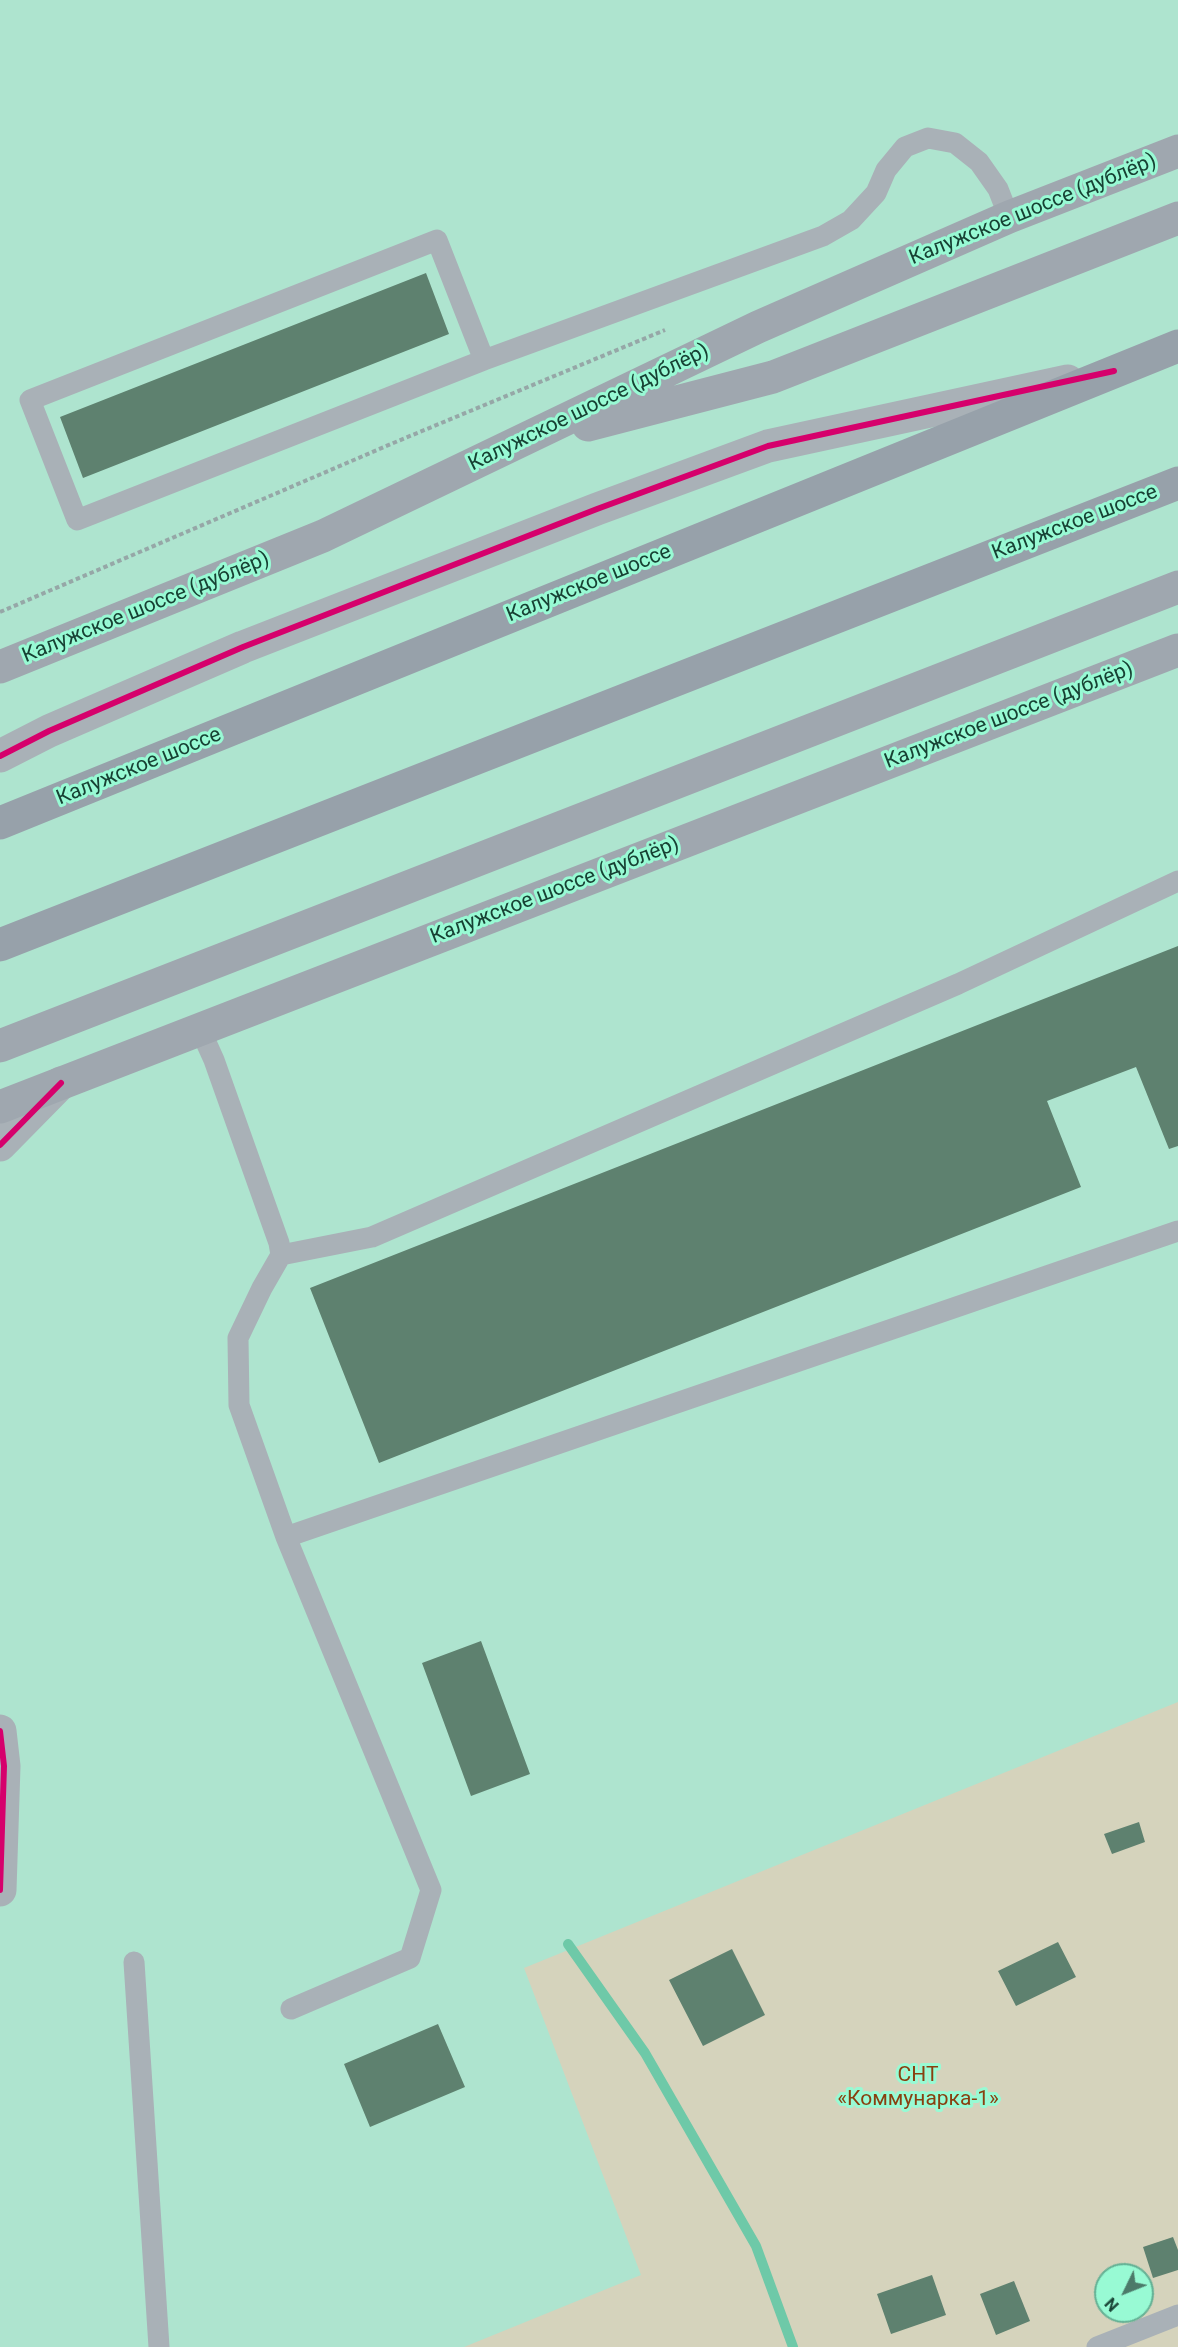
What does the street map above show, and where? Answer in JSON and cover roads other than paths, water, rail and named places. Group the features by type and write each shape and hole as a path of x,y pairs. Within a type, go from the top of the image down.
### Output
{"highway":[{"name":"Калужское шоссе","path":"0,823 1178,346"},
{"name":"Калужское шоссе","path":"0,945 1178,483"}],"main road":[{"name":"Калужское шоссе (дублёр)","path":"0,667 323,536 758,327 1009,218 1178,151"},
{"path":"514,444 773,377 1178,218"},
{"path":"0,1046 1178,587"},
{"name":"Калужское шоссе (дублёр)","path":"0,1107 1178,650"}],"street":[{"path":"0,756 49,731 243,647 597,508 768,446 1114,371"},
{"path":"0,1145 61,1083"},
{"path":"0,1731 4,1766 0,1890"}],"lane":[{"path":"484,360 437,240 30,400 77,520 484,360 823,236 851,220 876,193 886,170 905,147 928,138 955,143 979,162 998,189 1009,218"},
{"path":"281,1255 372,1237 958,984 1178,881"},
{"path":"200,1029 214,1060 279,1243 281,1255 238,1338 238,1405 286,1537 431,1890 410,1958 291,2009"},
{"path":"286,1537 1178,1231"},
{"path":"134,1962 159,2347"},
{"path":"1097,2347 1178,2315"}],"waterway":[{"path":"568,1944 645,2053 756,2246 793,2347"}],"park label":[{"name":"СНТ «Коммунарка-1»","path":"918,2088"}]}
